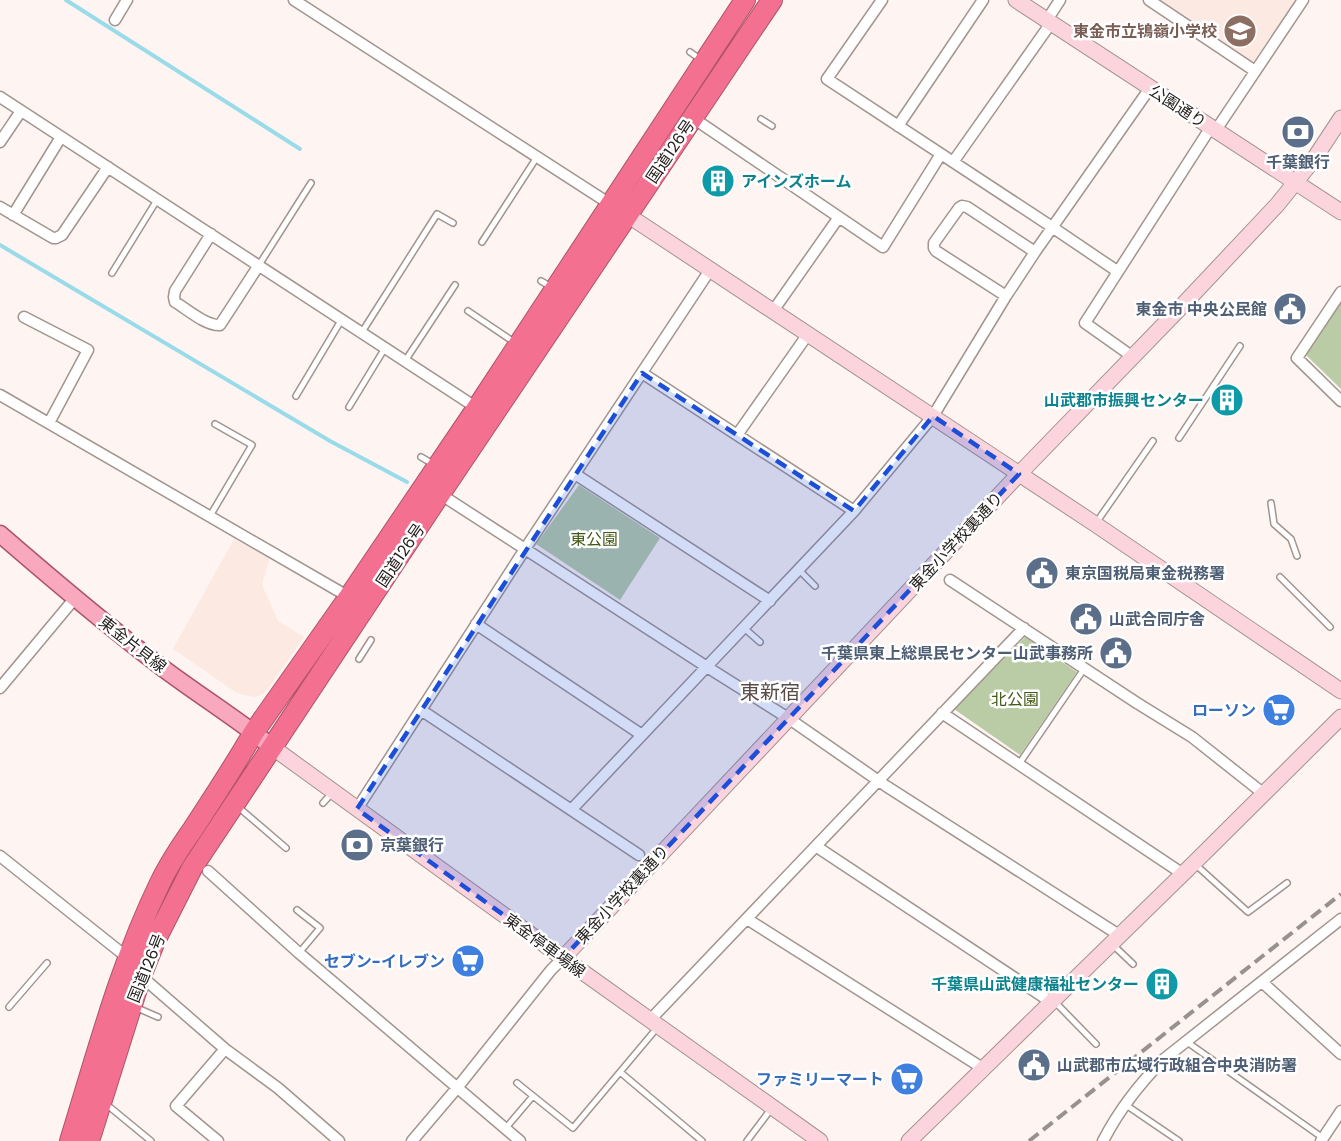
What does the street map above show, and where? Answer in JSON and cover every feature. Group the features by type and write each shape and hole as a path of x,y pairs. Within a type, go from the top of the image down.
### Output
{"highway":[{"name":"国道126号","path":"131,967 141,955 148,938 162,927 192,868 234,804 693,118 716,89 772,0"},
{"name":"国道126号","path":"88,1141 101,1100 141,923 161,880 254,732 349,597 429,462 477,408 518,345 548,285 609,204 697,57 739,2"},
{"name":"国道126号","path":"70,1141 121,1006"}],"main road":[{"name":"東金片貝線","path":"0,534 161,667 272,747"}],"street":[{"path":"115,20 127,0"},
{"path":"294,0 628,215 933,416 1341,691"},
{"path":"882,0 827,79 1117,271"},
{"path":"898,126 983,0"},
{"name":"公園通り","path":"1016,0 1341,212"},
{"path":"953,162 1049,22 1060,0"},
{"path":"1149,0 1256,71"},
{"path":"1133,357 1085,323 1213,128 1256,71 1304,0"},
{"path":"572,809 855,512 933,416 1035,252 1150,87"},
{"path":"0,98 477,408"},
{"path":"0,142 21,111"},
{"path":"693,118 883,246 941,154"},
{"name":"東金小学校裏通り","path":"563,958 1019,474 1188,300 1296,183 1341,118"},
{"path":"13,214 61,137"},
{"path":"0,207 56,238 62,235 108,167"},
{"path":"1006,296 936,251 934,243 962,206 967,207 1035,252"},
{"path":"773,311 839,217"},
{"path":"211,234 175,291 175,302 206,322 220,325 259,265"},
{"path":"357,809 525,549 710,270"},
{"path":"1341,292 1297,358 1341,400"},
{"path":"24,317 88,350 49,423"},
{"path":"737,435 808,334"},
{"path":"642,373 855,512"},
{"path":"0,395 349,597"},
{"path":"575,474 770,601"},
{"path":"440,494 788,718 1116,940"},
{"path":"950,580 1192,737 1264,794"},
{"path":"0,688 75,598"},
{"path":"476,624 642,735"},
{"path":"655,1023 747,919 1024,628"},
{"path":"421,710 639,855"},
{"path":"942,713 1019,764 1189,869"},
{"path":"909,1141 1189,869 1341,717"},
{"name":"東金停車場線","path":"272,747 328,797 357,809 820,1141"},
{"path":"817,846 1052,1001"},
{"path":"0,856 225,1049 278,1088 339,1141"},
{"path":"208,871 299,953 520,1141"},
{"path":"747,919 984,1069"},
{"path":"1103,1141 1124,1104 1164,1059 1341,919"},
{"path":"412,1141 563,958"},
{"path":"1262,982 1341,1054"},
{"path":"218,1141 176,1106 225,1049"},
{"path":"1322,1139 1341,1111"}],"lane":[{"path":"761,119 772,126"},
{"path":"482,242 537,157"},
{"path":"259,265 310,183"},
{"path":"112,273 157,200"},
{"path":"362,332 437,214 453,224"},
{"path":"405,361 455,285"},
{"path":"468,311 518,345"},
{"path":"296,396 342,319"},
{"path":"1179,438 1240,346"},
{"path":"349,407 386,348"},
{"path":"210,516 252,446 215,424"},
{"path":"1095,524 1153,441"},
{"path":"1271,503 1274,524 1291,539 1297,556"},
{"path":"799,570 815,585"},
{"path":"1280,577 1330,627"},
{"path":"744,628 760,642"},
{"path":"359,659 371,640"},
{"path":"1019,764 1085,669"},
{"path":"234,804 286,848"},
{"path":"1189,869 1248,912 1287,883"},
{"path":"297,910 320,928 299,953"},
{"path":"1116,940 1133,964"},
{"path":"9,1007 47,963"},
{"path":"1052,1001 1095,1044"},
{"path":"121,1006 158,1017"},
{"path":"517,1083 573,1128 620,1072 655,1023"},
{"path":"1186,1042 1322,1139"},
{"path":"620,1072 702,1141"},
{"path":"505,1129 533,1096"},
{"path":"101,1100 151,1141"},
{"path":"1124,1104 1179,1141"},
{"path":"747,1141 773,1107"}],"highlighted area":[{"path":"642,373 854,511 933,416 1019,474 563,958 357,809"}],"shaded area":[{"name":"東金市立鴇嶺小学校","path":"1159,0 1296,0 1253,62"},
{"path":"234,539 270,558 263,587 278,621 304,637 270,686 263,694 254,697 237,693 173,649"}],"green space":[{"path":"1341,301 1341,389 1306,355"},
{"name":"東公園","path":"579,485 660,538 620,600 536,544"},
{"name":"北公園","path":"1025,637 1077,672 1020,755 954,709"}],"waterway":[{"path":"66,0 300,149"},
{"path":"0,245 330,441 407,482"}],"railway":[{"path":"1029,1141 1341,894"}],"place":[{"name":"東金市立鴇嶺小学校","path":"1240,31"},
{"name":"千葉銀行","path":"1298,132"},
{"name":"アインズホーム","path":"718,181"},
{"name":"東金市 中央公民館","path":"1290,309"},
{"name":"山武郡市振興センター","path":"1227,400"},
{"name":"東京国税局東金税務署","path":"1042,573"},
{"name":"山武合同庁舎","path":"1086,619"},
{"name":"千葉県東上総県民センター山武事務所","path":"1116,653"},
{"name":"ローソン","path":"1279,710"},
{"name":"京葉銀行","path":"357,845"},
{"name":"セブン-イレブン","path":"468,961"},
{"name":"千葉県山武健康福祉センター","path":"1162,984"},
{"name":"山武郡市広域行政組合中央消防署","path":"1034,1065"},
{"name":"ファミリーマート","path":"907,1079"}],"district":[{"name":"東新宿","path":"770,692"}]}
